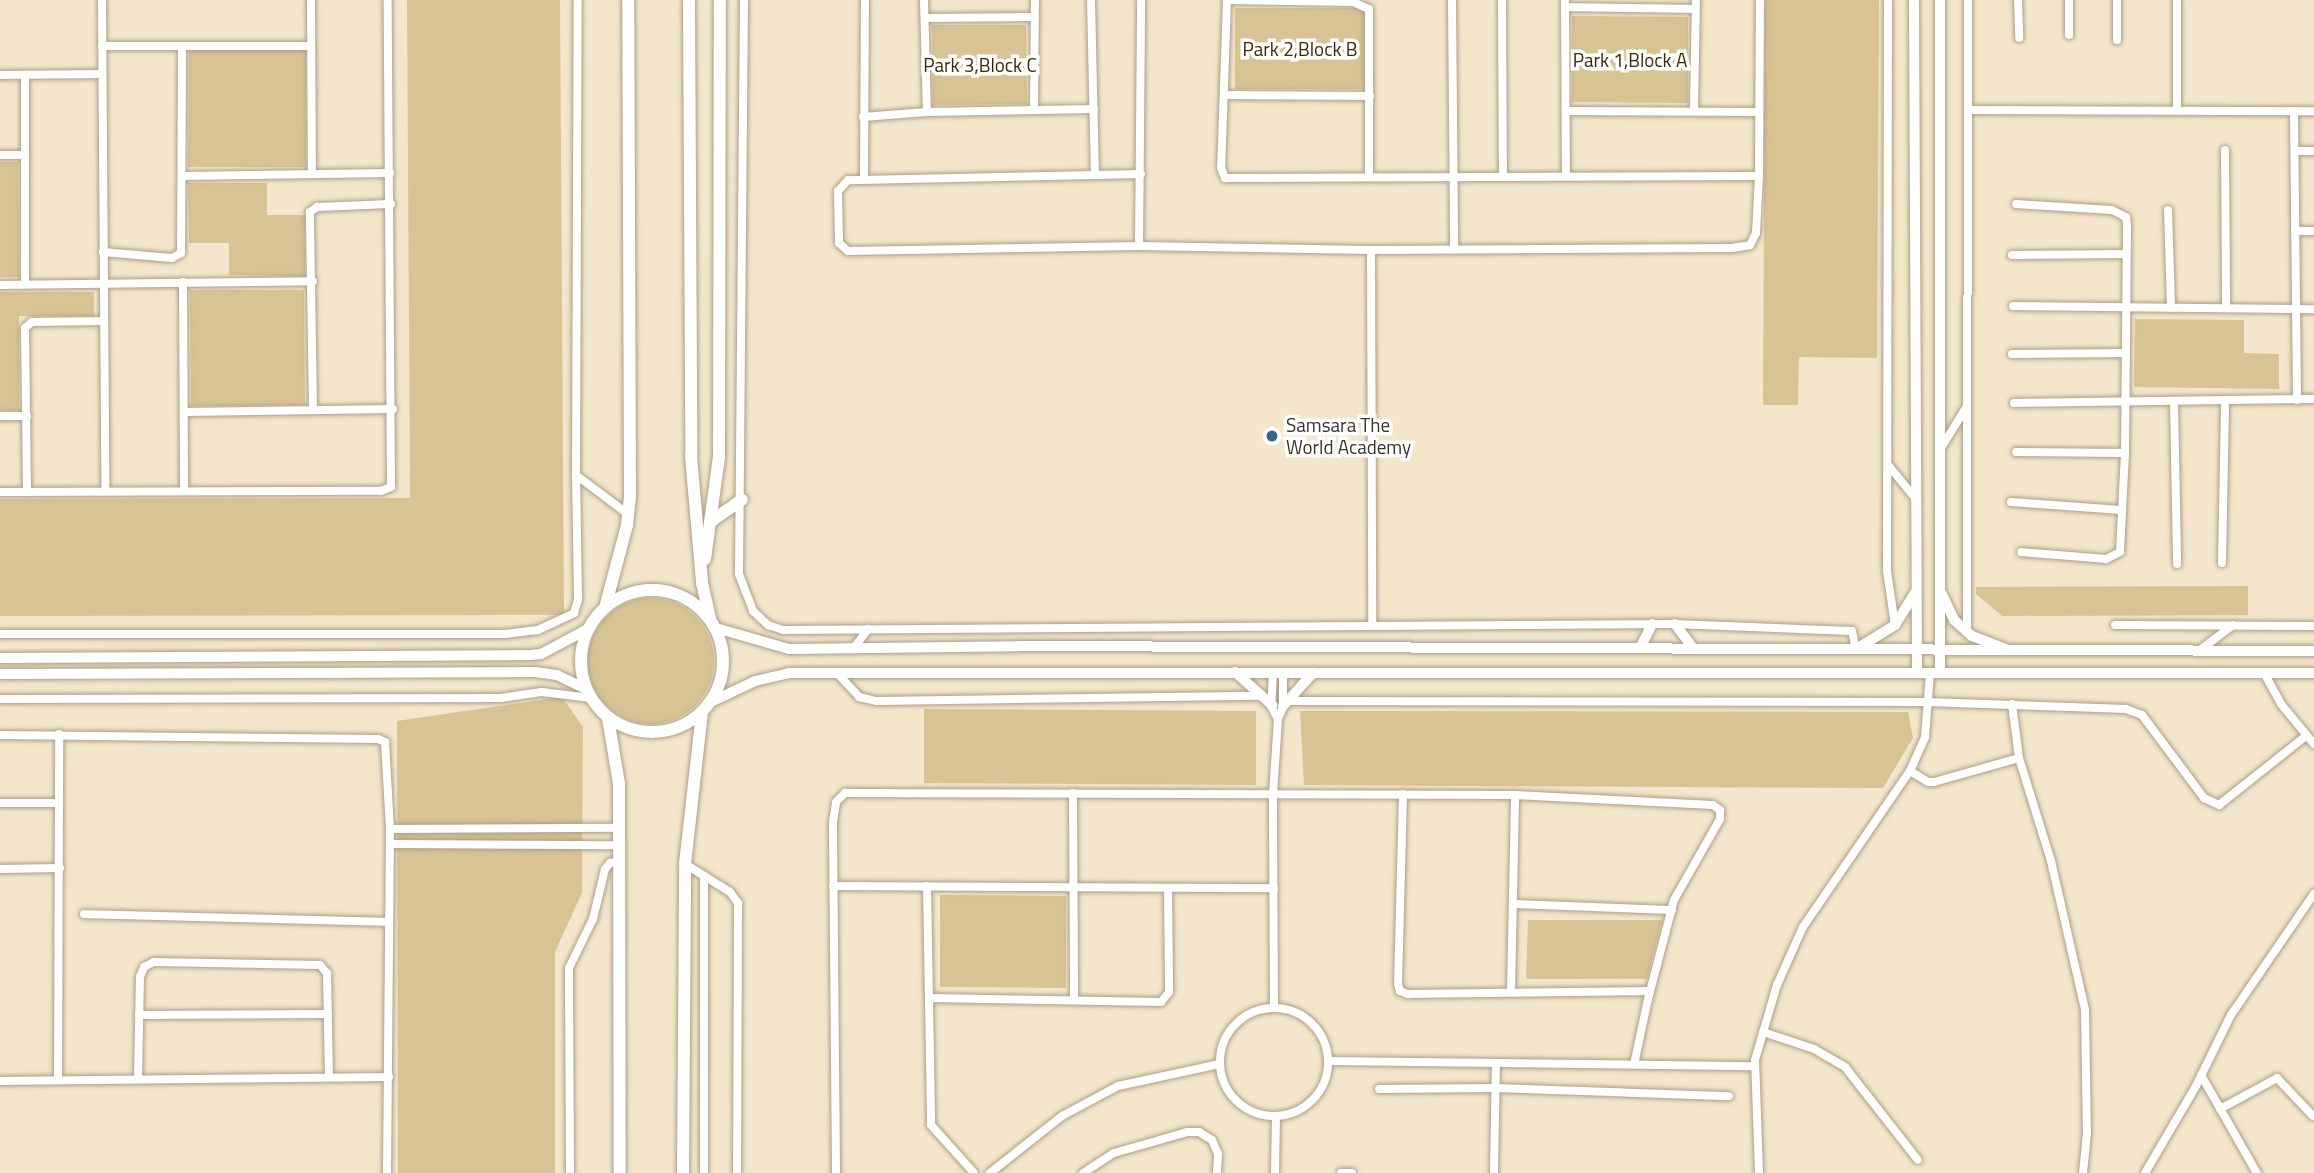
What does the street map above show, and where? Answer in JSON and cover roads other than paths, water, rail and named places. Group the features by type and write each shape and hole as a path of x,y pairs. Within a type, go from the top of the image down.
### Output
{"main road":[{"path":"628,0 628,514 606,604 586,630 580,664 588,694 608,718 643,732 670,730 706,708"},
{"path":"683,1173 685,864 706,708 719,688 724,667 724,655 702,583 691,456 689,0"},
{"path":"702,583 719,457 720,0"},
{"path":"710,522 742,500"},
{"path":"606,604 641,589 661,589 691,600 713,623"},
{"path":"608,718 620,784 620,1173"}],"street":[{"path":"102,0 105,491"},
{"path":"311,0 312,174"},
{"path":"0,492 387,490 392,482 393,409 388,0"},
{"path":"0,634 505,634 538,630 567,619 578,607 576,475 579,0"},
{"path":"744,0 740,580 753,611 760,620 775,629 1675,624 1852,631 1856,650"},
{"path":"864,178 865,0"},
{"path":"924,0 927,112"},
{"path":"1034,110 1035,0"},
{"path":"1091,0 1095,175"},
{"path":"1139,246 1141,0"},
{"path":"1369,176 1371,14 1366,5 1353,2 1227,0 1221,168 1225,178 1759,176"},
{"path":"1452,0 1454,247"},
{"path":"1502,0 1503,177"},
{"path":"1140,174 848,180 838,191 839,243 848,251 1139,246 1371,250 1454,247 1750,246 1756,233 1759,176 1760,0"},
{"path":"1888,0 1887,571 1895,625"},
{"path":"1914,0 1917,673"},
{"path":"1759,1173 1755,1066 1777,985 1803,927 1910,771 1925,737 1928,702 1940,650 1940,0"},
{"path":"1967,631 1968,0"},
{"path":"2018,0 2019,38"},
{"path":"2069,0 2069,35"},
{"path":"2117,0 2117,40"},
{"path":"2177,0 2177,111"},
{"path":"1566,176 1565,3 1695,5 1694,110"},
{"path":"925,18 1035,17"},
{"path":"102,46 311,46"},
{"path":"103,252 172,258 181,253 182,46"},
{"path":"0,75 102,74"},
{"path":"25,75 25,284"},
{"path":"1225,95 1370,96"},
{"path":"863,117 927,112 1094,109"},
{"path":"1566,111 1694,110 1759,113"},
{"path":"1968,110 2314,111"},
{"path":"2294,111 2297,400"},
{"path":"2225,150 2225,308"},
{"path":"2295,151 2314,151"},
{"path":"0,155 25,155"},
{"path":"182,176 390,173"},
{"path":"313,410 313,281 309,216 313,209 391,204"},
{"path":"2016,204 2119,214 2126,217 2127,225 2125,453 2120,552 2106,559 2021,552"},
{"path":"2168,209 2171,307"},
{"path":"2295,231 2314,232"},
{"path":"1371,250 1371,624"},
{"path":"2012,255 2126,254"},
{"path":"0,285 313,281"},
{"path":"183,282 184,490"},
{"path":"2013,306 2314,309"},
{"path":"27,492 23,334 27,324 104,321"},
{"path":"2012,354 2125,354"},
{"path":"2014,403 2314,399"},
{"path":"2222,563 2225,400"},
{"path":"2174,401 2177,564"},
{"path":"1941,448 1967,406"},
{"path":"184,412 393,409"},
{"path":"0,416 27,416"},
{"path":"2016,452 2125,453"},
{"path":"1888,465 1916,499"},
{"path":"576,475 628,514"},
{"path":"2011,502 2121,510"},
{"path":"1856,650 1895,625 1916,591"},
{"path":"1941,592 1954,620 1967,631 2009,651"},
{"path":"713,623 789,649 1019,646 2314,651"},
{"path":"1640,648 1652,624"},
{"path":"1675,624 1694,649"},
{"path":"2115,625 2314,626"},
{"path":"2198,652 2233,625"},
{"path":"852,650 868,629"},
{"path":"0,658 531,655 541,654 586,630"},
{"path":"0,674 535,672 557,675 588,694"},
{"path":"1235,672 1258,696"},
{"path":"706,708 755,681 790,673 2314,673"},
{"path":"837,673 859,697 877,701 1258,696 1281,704 1928,702 2136,712 2204,799 2213,804 2226,801 2307,735"},
{"path":"1274,1007 1273,794 1281,704 1278,673"},
{"path":"1281,704 1313,673"},
{"path":"2264,673 2281,704 2314,744"},
{"path":"0,699 501,698 542,692 588,694"},
{"path":"2012,704 2019,758 2051,861 2085,1010 2087,1133 2083,1173"},
{"path":"0,734 381,740 387,747 390,829 387,1173"},
{"path":"58,1080 59,734"},
{"path":"1910,771 1928,782 1934,782 2019,758"},
{"path":"836,1173 834,809 839,796 845,793 1515,795 1713,805 1720,810 1720,820 1672,910 1634,1065"},
{"path":"1073,793 1074,998"},
{"path":"1403,794 1398,984 1400,991 1408,994 1650,991"},
{"path":"1511,991 1515,795"},
{"path":"0,803 59,803"},
{"path":"390,829 619,828"},
{"path":"390,844 619,845"},
{"path":"570,1173 569,968 593,919 605,869 610,863 618,862"},
{"path":"685,864 730,892 738,904 737,1173"},
{"path":"0,869 60,868"},
{"path":"704,876 704,1173"},
{"path":"833,886 1274,888"},
{"path":"926,886 932,1129 974,1173"},
{"path":"929,998 1074,998 1154,1004 1166,998 1169,983 1168,888"},
{"path":"2146,1173 2231,1015 2310,908 2314,894"},
{"path":"1513,904 1672,910"},
{"path":"84,914 389,922"},
{"path":"138,1079 140,978 144,967 154,962 320,965 327,973 329,1077"},
{"path":"1274,1007 1291,1010 1306,1018 1318,1030 1326,1045 1329,1061 1326,1078 1319,1093 1308,1105 1293,1113 1276,1116 1259,1114 1237,1101 1223,1081 1220,1064 1222,1046 1235,1024 1257,1010 1274,1007"},
{"path":"139,1015 328,1014"},
{"path":"1763,1032 1832,1057 1845,1067 1918,1160"},
{"path":"1329,1061 1755,1066"},
{"path":"1494,1173 1496,1063"},
{"path":"990,1173 1062,1116 1118,1086 1220,1064"},
{"path":"2201,1075 2257,1173"},
{"path":"0,1081 388,1077"},
{"path":"2220,1109 2277,1078 2313,1116"},
{"path":"1379,1089 1495,1088 1729,1096"},
{"path":"1275,1173 1276,1116"},
{"path":"1083,1173 1114,1153 1187,1132 1199,1132 1212,1140 1218,1154 1217,1173"},
{"path":"1340,1173 1352,1173"}],"place":[{"name":"Samsara The World Academy","path":"1272,436"}],"park label":[{"name":"Park 2,Block B","path":"1300,49"},
{"name":"Park 1,Block A","path":"1630,60"},
{"name":"Park 3,Block C","path":"980,65"}]}
